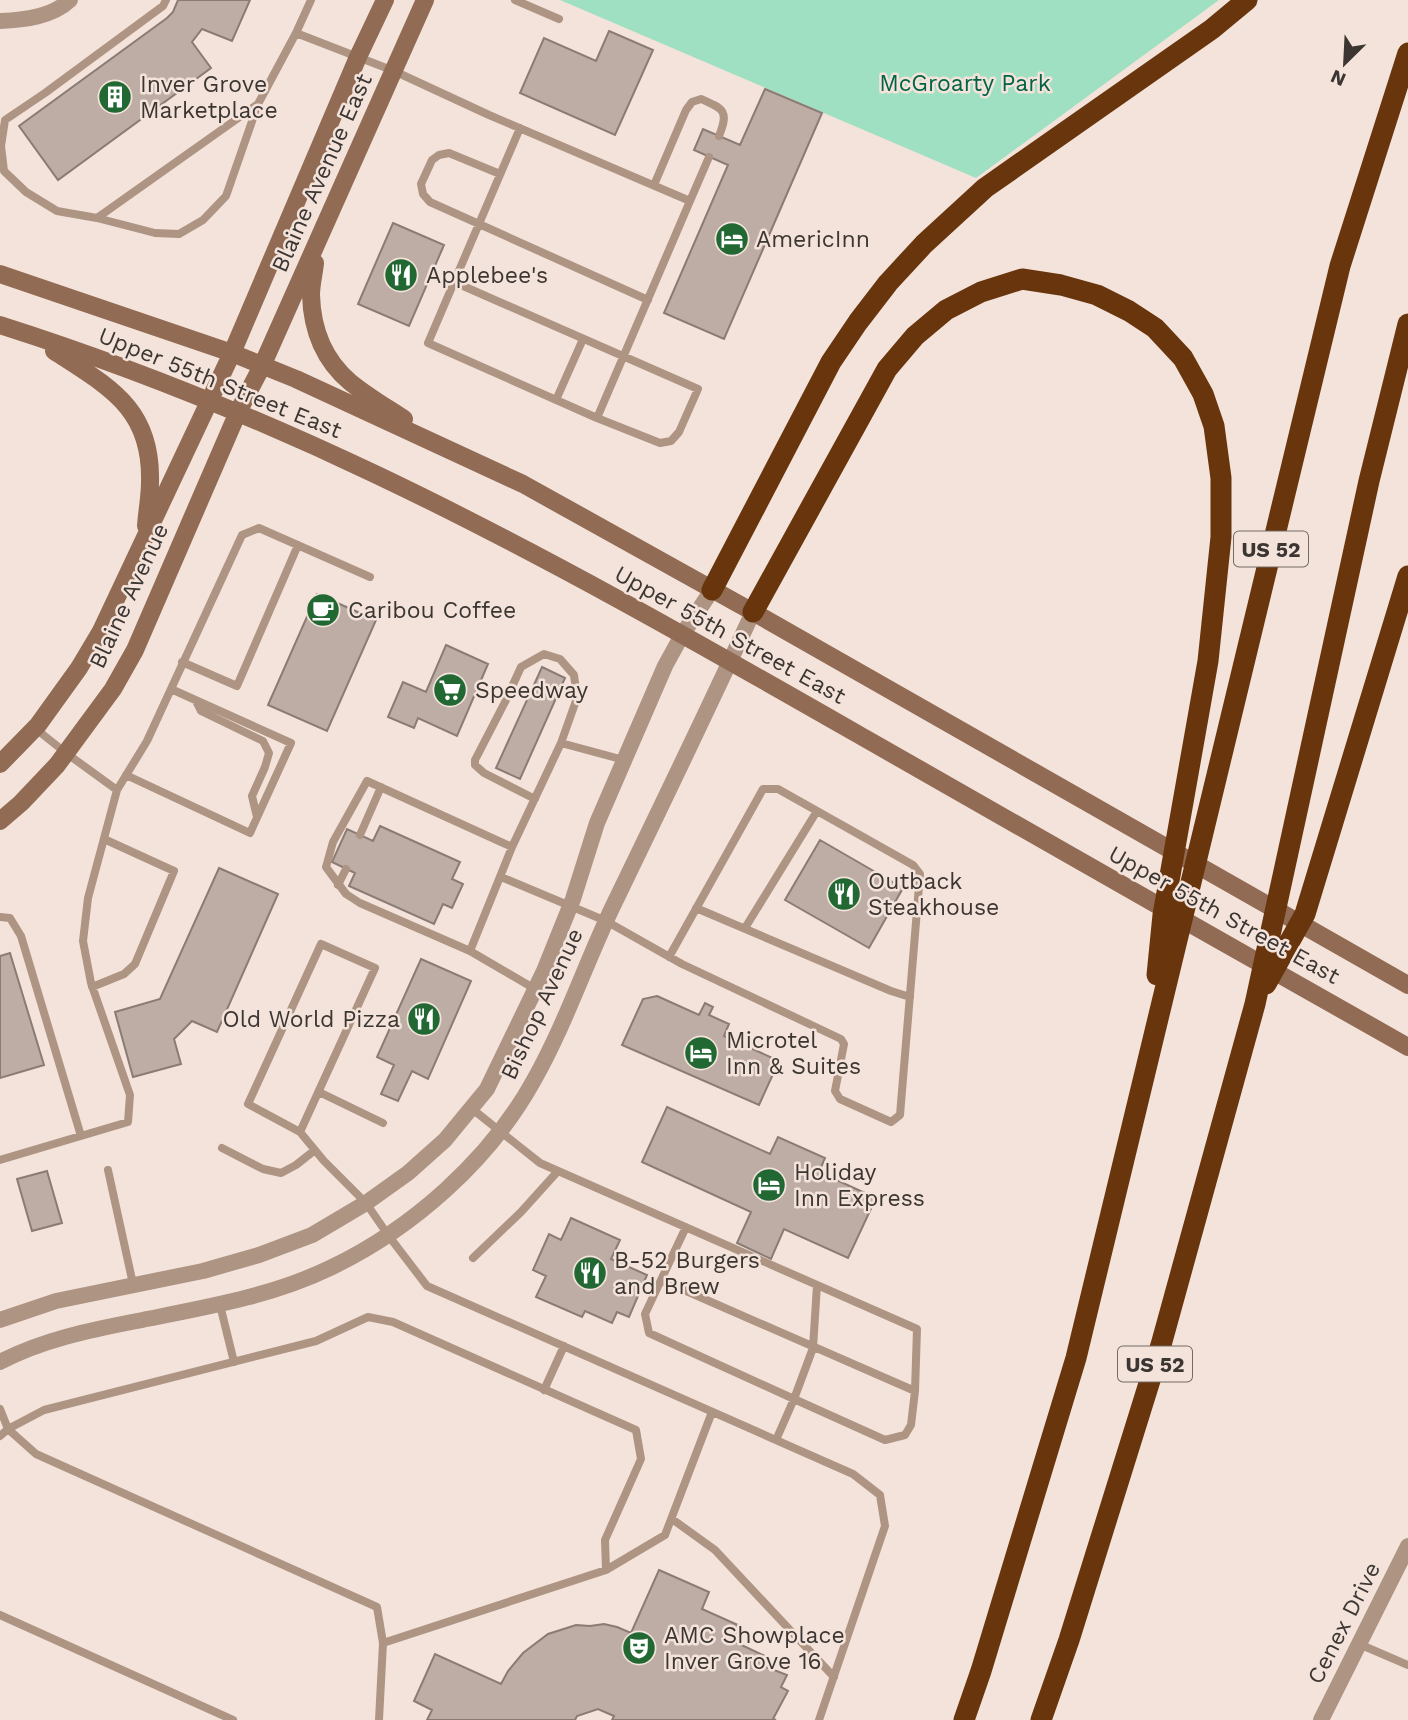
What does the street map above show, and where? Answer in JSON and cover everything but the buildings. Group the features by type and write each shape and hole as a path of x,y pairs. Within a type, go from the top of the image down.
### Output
{"highway":[{"path":"712,590 831,362 888,283 924,244 985,188 1212,29 1247,0"},
{"name":"US 52","path":"964,1720 1076,1358 1340,266 1408,53"},
{"path":"754,612 887,369 915,336 946,310 981,292 1023,279 1061,285 1097,295 1129,311 1155,328 1183,358 1203,394 1214,426 1221,478 1221,537 1208,661 1163,915 1151,1049"},
{"name":"US 52","path":"1041,1720 1069,1640 1161,1345 1255,1004 1369,481 1408,324"},
{"path":"1255,1004 1305,914 1408,576"}],"street":[{"path":"0,21 49,14 70,0"},
{"name":"Blaine Avenue East","path":"232,352 385,0"},
{"name":"Blaine Avenue East","path":"262,366 425,0"},
{"path":"319,239 311,293 314,320 325,352 350,381 444,447"},
{"name":"Upper 55th Street East","path":"0,274 232,352 523,484 754,612 1408,985"},
{"name":"Upper 55th Street East","path":"0,325 238,412 487,529 730,661 1408,1047"},
{"path":"28,334 101,382 129,407 140,426 148,451 150,482 144,539"},
{"name":"Blaine Avenue","path":"0,764 35,728 79,668 101,631 232,352"},
{"name":"Blaine Avenue","path":"0,821 21,803 66,753 113,689 135,650 238,412 262,366"},
{"name":"Bishop Avenue","path":"0,1320 56,1301 259,1255 312,1235 366,1203 408,1173 445,1140 487,1089 544,971 597,823 665,666 712,590"},
{"name":"Bishop Avenue","path":"0,1363 43,1344 74,1335 220,1305 276,1289 329,1269 388,1235 426,1207 463,1174 500,1130 533,1082 554,1041 606,921 754,612"},
{"name":"Cenex Drive","path":"1321,1720 1408,1546"}],"lane":[{"path":"166,0 163,6 5,120 1,145 4,171 26,192 57,211 155,233 179,234 202,220 226,196 258,104 311,0"},
{"path":"515,0 559,19"},
{"path":"296,33 394,71 690,201"},
{"path":"654,186 686,110 692,102 701,99 718,106 723,112 725,120 719,136"},
{"path":"97,218 258,104"},
{"path":"454,282 698,389 679,432 671,441 660,443 428,343 478,225 520,128"},
{"path":"500,174 449,153 432,160 421,184 423,194 430,202 648,300"},
{"path":"597,418 709,157"},
{"path":"556,400 583,339"},
{"path":"0,1160 128,1122 130,1095 92,987 83,941 88,898 117,790 147,741 242,535 259,528 370,577"},
{"path":"182,662 237,686 298,545"},
{"path":"470,951 512,847 535,799 561,743 577,698 574,676 559,659 544,654 521,667 475,760 475,765 484,773 535,799"},
{"path":"126,775 250,833 291,743 171,689"},
{"path":"195,699 201,711 262,741 269,752 252,796 257,817"},
{"path":"35,728 117,790"},
{"path":"561,743 624,760"},
{"path":"512,847 367,780 333,842 326,867 338,886 360,903 470,951 535,989"},
{"path":"360,835 381,787"},
{"path":"501,877 606,921 669,957 841,1039 844,1044 835,1091 840,1099 891,1122 900,1115 920,874 913,866 778,789 763,789 669,957"},
{"path":"745,928 817,811"},
{"path":"92,987 124,974 135,964 174,871 104,839"},
{"path":"338,886 346,869"},
{"path":"696,908 891,992 910,997"},
{"path":"0,917 10,918 21,936 81,1136"},
{"path":"300,1132 375,968 321,944 248,1104 300,1132 366,1203 427,1286 853,1474 880,1495 885,1527 819,1720"},
{"path":"319,1092 383,1123"},
{"path":"471,1108 540,1163 686,1227 917,1329 915,1391 911,1424 905,1435 885,1440 649,1333 646,1314 686,1227"},
{"path":"222,1148 263,1169 282,1173 316,1150"},
{"path":"108,1170 132,1284"},
{"path":"473,1258 521,1212 558,1171"},
{"path":"661,1280 915,1391"},
{"path":"776,1440 813,1348 817,1285"},
{"path":"220,1305 234,1362"},
{"path":"0,1436 44,1410 316,1342 368,1317 393,1322 636,1430 641,1459 605,1540 606,1570"},
{"path":"544,1390 565,1346"},
{"path":"0,1409 8,1429 36,1454 377,1606 383,1643 379,1720"},
{"path":"383,1643 606,1570 665,1535 712,1412"},
{"path":"671,1519 715,1550 834,1677"},
{"path":"0,1615 233,1720"},
{"path":"1359,1644 1408,1665"}],"green space":[{"name":"McGroarty Park","path":"560,0 1219,0 976,178"}],"place":[{"name":"Inver Grove Marketplace","path":"115,97"},
{"name":"AmericInn","path":"732,239"},
{"name":"Applebee's","path":"401,275"},
{"name":"Caribou Coffee","path":"323,610"},
{"name":"Speedway","path":"450,690"},
{"name":"Outback Steakhouse","path":"844,894"},
{"name":"Old World Pizza","path":"424,1019"},
{"name":"Microtel Inn & Suites","path":"701,1053"},
{"name":"Holiday Inn Express","path":"769,1185"},
{"name":"B-52 Burgers and Brew","path":"590,1273"},
{"name":"AMC Showplace Inver Grove 16","path":"639,1648"}]}
